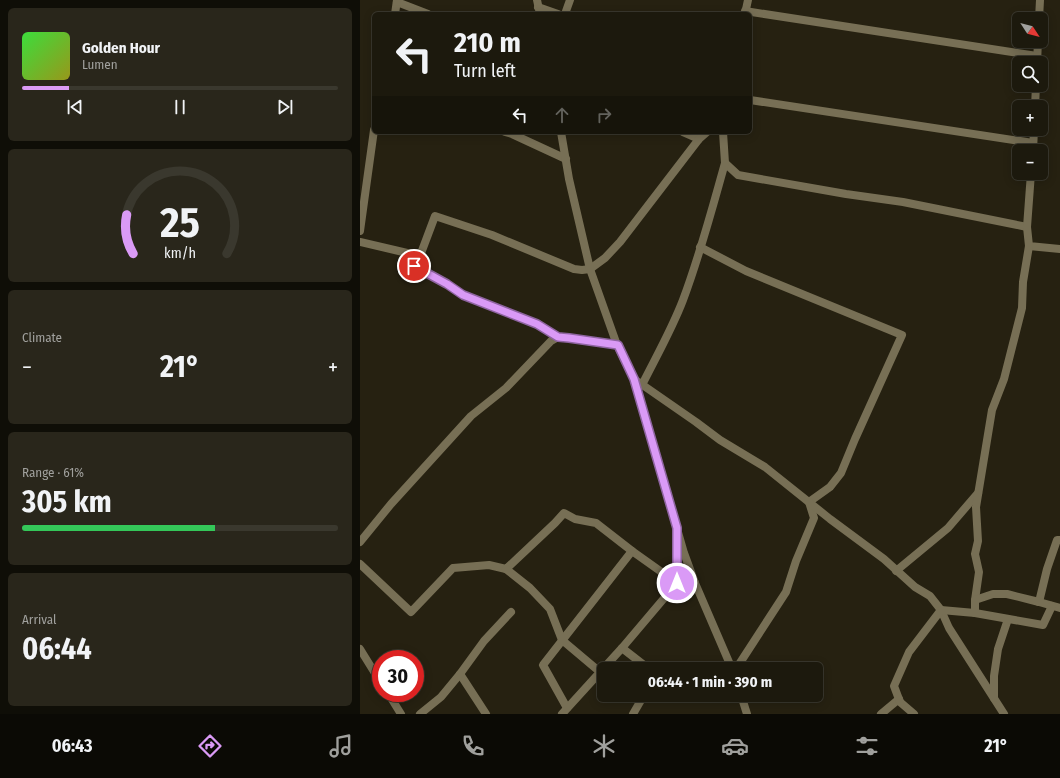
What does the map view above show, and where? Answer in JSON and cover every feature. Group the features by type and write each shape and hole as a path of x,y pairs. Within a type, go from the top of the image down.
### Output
{"street":[{"path":"566,12 570,0"},
{"path":"745,12 748,0"},
{"path":"1039,12 1040,0"},
{"path":"395,12 397,1 423,12"},
{"path":"538,7 552,12"},
{"path":"752,13 1013,56"},
{"path":"752,100 1015,144"},
{"path":"360,228 373,134"},
{"path":"512,134 566,159"},
{"path":"561,134 590,269 618,345 634,379 694,583 729,662"},
{"path":"688,134 699,139"},
{"path":"360,242 420,256 435,216 492,235 574,269 590,269 605,258 620,242 704,134"},
{"path":"642,385 666,339 683,300 725,163 723,134"},
{"path":"725,163 738,175 846,194 903,202 1027,227"},
{"path":"975,613 975,600 979,572 975,554 978,541 976,507 992,410 1004,379 1022,308 1023,282 1029,246 1027,227 1030,180"},
{"path":"1029,246 1060,249"},
{"path":"700,247 746,271 902,336 841,473 830,487 809,502"},
{"path":"412,254 414,266 447,284 463,295 537,324 558,337 618,345"},
{"path":"360,542 391,504 471,416 506,388 551,341 558,337"},
{"path":"634,379 720,440 765,467 830,519 884,559 915,587 930,596 941,610 949,628 1004,714"},
{"path":"896,571 948,528 978,493"},
{"path":"741,662 786,592 796,561 814,518 809,502"},
{"path":"506,569 564,513 575,519 596,523 677,583 694,583"},
{"path":"609,662 677,583 677,528"},
{"path":"1039,602 1048,564 1057,540 1060,540"},
{"path":"597,675 564,711 543,665 632,551"},
{"path":"360,564 411,612 453,568 489,565 506,569 530,588 550,609 562,640 597,669"},
{"path":"975,600 993,594 1007,594 1060,608"},
{"path":"941,610 975,613 1043,625 1052,606"},
{"path":"914,714 900,702 894,686 910,652 941,610"},
{"path":"420,714 440,697 460,674 484,641 511,612"},
{"path":"994,698 994,676 998,649 1008,619"},
{"path":"622,648 640,662"},
{"path":"360,649 372,668"},
{"path":"460,674 486,714"},
{"path":"881,714 899,699"},
{"path":"394,702 401,714"},
{"path":"633,714 640,702"},
{"path":"743,702 747,714"}],"route":[{"path":"414,266 447,284 463,295 537,324 558,337 618,345 634,379 677,528 677,583"}]}
